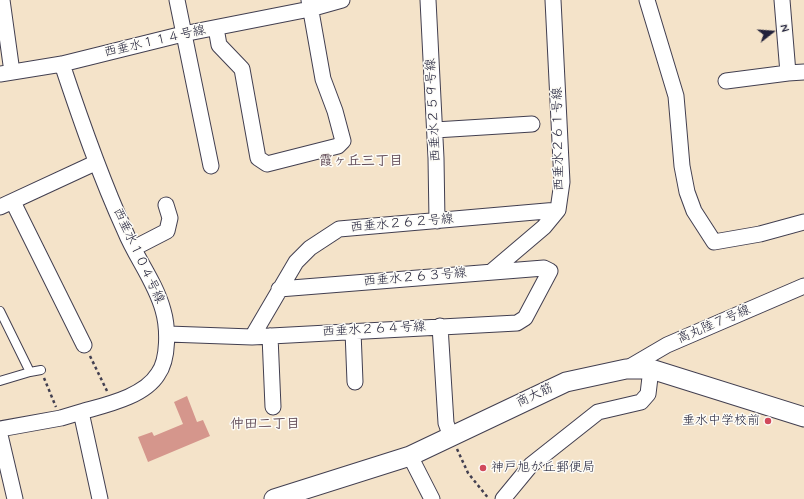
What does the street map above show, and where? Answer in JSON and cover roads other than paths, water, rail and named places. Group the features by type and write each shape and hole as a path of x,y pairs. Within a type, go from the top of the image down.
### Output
{"street":[{"path":"2,0 6,73"},
{"path":"177,0 211,166"},
{"name":"西垂水１１４号線","path":"6,73 62,64 309,5 342,0"},
{"name":"西垂水２５９号線","path":"428,0 435,130 437,221"},
{"name":"西垂水２６１号線","path":"491,272 544,227 558,210 562,182 554,0"},
{"path":"647,0 676,96 682,166 687,192 694,211 714,242 760,234 804,222"},
{"path":"782,0 788,73"},
{"path":"216,28 219,45 242,69 258,158 267,164 338,146 343,141 335,111 323,79 309,5"},
{"name":"西垂水１０４号線","path":"0,429 61,418 113,403 141,390 159,374 165,354 168,334 163,309 153,284 125,233 95,163 62,64"},
{"path":"726,81 804,72"},
{"path":"435,130 532,124"},
{"path":"84,345 7,205 95,163"},
{"path":"134,248 167,232 170,218 166,205"},
{"name":"西垂水２６２号線","path":"252,337 296,262 310,248 339,229 558,210"},
{"name":"西垂水２６３号線","path":"279,289 544,268 550,271"},
{"name":"西垂水２６４号線","path":"168,334 252,337 517,323 525,318 550,271"},
{"name":"高丸陸７号線","path":"626,369 667,345 804,286"},
{"path":"440,326 446,423 451,437"},
{"path":"353,331 355,382"},
{"path":"270,336 273,406"},
{"name":"商大筋","path":"274,499 410,456 566,382 626,369 651,369 804,417"},
{"path":"503,499 531,465 598,412 641,402 648,394 651,369"},
{"path":"81,412 100,499"},
{"path":"0,435 14,499"},
{"path":"410,456 432,499"}],"lane":[{"path":"0,311 30,372"},
{"path":"0,381 41,370"}],"place":[{"name":"垂水中学校前","path":"768,421"},
{"name":"神戸旭が丘郵便局","path":"483,468"}],"district":[{"name":"霞ヶ丘三丁目","path":"361,162"},
{"name":"仲田二丁目","path":"265,425"}]}
